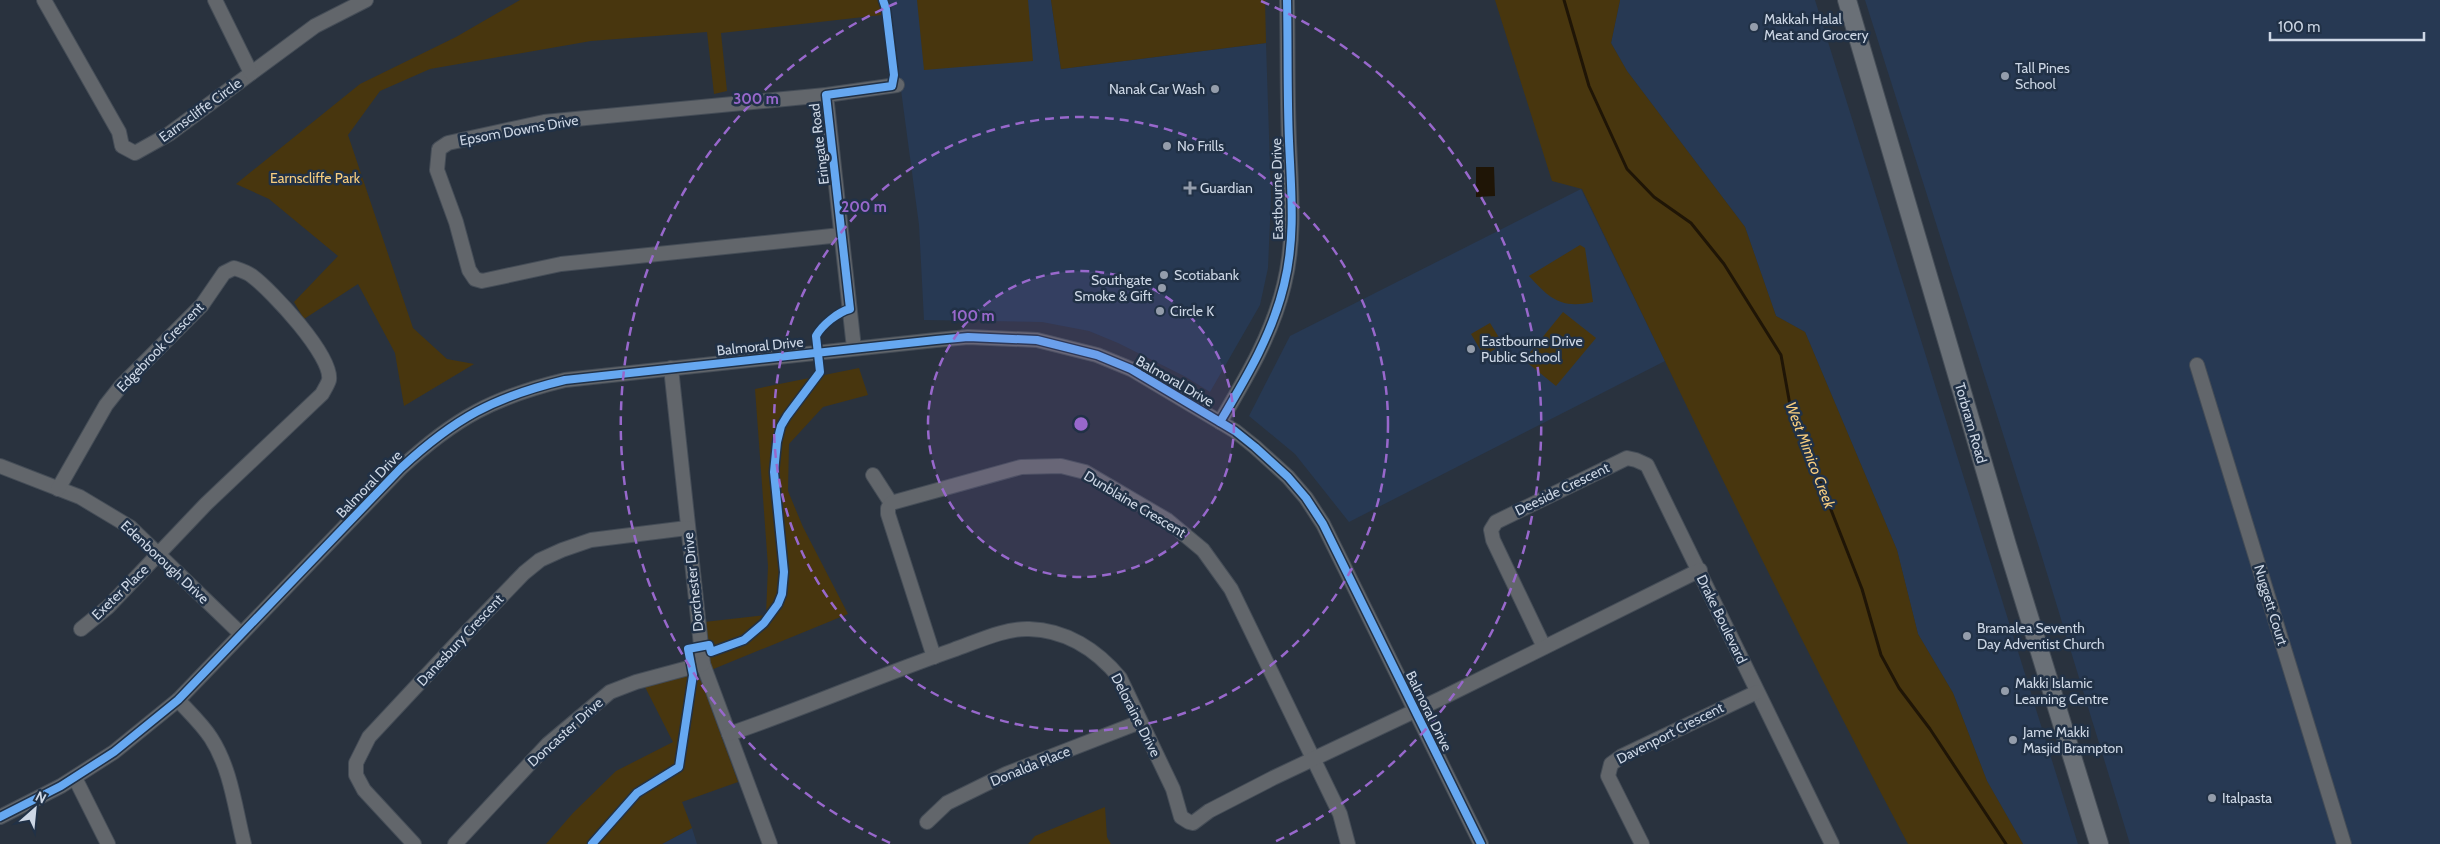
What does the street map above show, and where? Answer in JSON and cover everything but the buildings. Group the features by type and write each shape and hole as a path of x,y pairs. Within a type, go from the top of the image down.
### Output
{"main road":[{"name":"Torbram Road","path":"1846,0 2007,545 2098,844"}],"street":[{"name":"Earnscliffe Circle","path":"44,0 118,132 122,146 135,153 169,134 315,26 366,0"},
{"path":"215,0 251,73"},
{"name":"Eastbourne Drive","path":"1220,422 1263,346 1272,325 1284,284 1290,251 1292,199 1289,141 1287,0"},
{"name":"Epsom Downs Drive","path":"841,235 561,264 482,281 475,279 469,270 456,222 437,170 439,149 448,143 544,122 826,94 897,85"},
{"name":"Eringate Road","path":"826,94 854,348"},
{"name":"Edgebrook Crescent","path":"58,489 106,405 121,386 202,305 224,273 234,268 251,275 297,320 323,358 329,380 322,394 206,504 159,554"},
{"name":"Balmoral Drive","path":"0,817 75,778 114,752 178,700 401,468 426,444 452,425 481,408 523,390 565,380 968,337 1037,340 1097,355 1130,369 1220,422 1266,456 1306,498 1323,524 1481,844"},
{"name":"Nuggett Court","path":"2197,366 2344,844"},
{"name":"Dorchester Drive","path":"671,368 703,664 770,844"},
{"name":"Deeside Crescent","path":"1544,647 1493,540 1491,530 1496,522 1503,518 1627,458 1636,460 1647,465 1700,570"},
{"name":"Edenborough Drive","path":"0,466 80,497 108,512 130,527 241,634"},
{"name":"Dunblaine Crescent","path":"891,504 1021,467 1061,466 1085,472 1188,536 1220,570 1231,588 1340,814 1348,844"},
{"path":"873,474 891,504 888,508 888,514 934,657"},
{"name":"Danesbury Crescent","path":"414,844 364,790 356,775 356,763 369,737 505,592 540,560 591,540 687,528"},
{"name":"Exeter Place","path":"81,629 108,608 159,554"},
{"name":"Drake Boulevard","path":"1416,711 1700,570 1757,692 1832,844"},
{"name":"Deloraine Drive","path":"729,734 934,657 1006,633 1028,629 1065,636 1089,647 1107,662 1120,678 1173,789 1181,817 1193,823 1209,811 1313,759 1416,711"},
{"name":"Doncaster Drive","path":"455,844 548,744 610,692 636,682 703,664"},
{"name":"Davenport Crescent","path":"1642,844 1608,776 1611,764 1622,756 1757,692"},
{"path":"178,700 210,736 220,754 228,775 244,844"},
{"name":"Donalda Place","path":"927,822 947,803 1006,774 1140,722"},
{"path":"75,778 108,844"}],"shaded area":[{"path":"889,0 1051,0 1061,69 1266,43 1271,197 1268,268 1260,305 1210,392 1186,377 1118,343 1089,331 1042,322 924,320 919,225"},
{"path":"1620,0 1815,0 2078,844 2023,844 1987,781 1953,693 1918,634 1897,550 1805,332 1776,316 1745,227 1627,71 1611,43"},
{"path":"1865,0 2440,0 2440,844 2130,844 2038,544"},
{"path":"1476,167 1494,167 1495,196 1476,197"},
{"name":"Eastbourne Drive Public School","path":"1581,189 1665,361 1349,522 1295,454 1249,416 1290,336"},
{"path":"692,828 697,844 662,844"}],"green space":[{"name":"Earnscliffe Park","path":"520,0 889,0 890,14 721,33 727,91 714,94 707,32 591,41 430,69 380,91 348,135 413,328 447,359 474,364 404,406 395,353 358,284 304,319 294,302 338,256 269,199 236,184 360,84 456,37"},
{"path":"917,0 1028,0 1033,61 924,70"},
{"path":"1051,0 1265,0 1266,43 1061,69"},
{"path":"1495,0 1620,0 1611,43 1627,71 1745,227 1776,316 1805,332 1897,550 1918,634 1953,693 1987,781 2023,844 1908,844 1782,600 1582,189 1552,181"},
{"path":"1580,245 1585,248 1593,302 1582,304 1564,303 1543,291 1529,276"},
{"path":"1563,312 1596,338 1556,386 1524,360"},
{"path":"1490,323 1503,344 1484,356 1471,334"},
{"path":"859,368 868,395 823,407 789,444 788,491 803,527 848,614 711,670 704,622 766,615 768,566 755,389"},
{"path":"692,675 701,681 738,782 682,802 692,828 662,844 546,844 573,813 616,771 673,742 645,687"},
{"path":"1105,807 1107,837 1111,844 1028,844 1035,836"}],"waterway":[{"name":"West Mimico Creek","path":"1564,0 1589,86 1627,169 1654,197 1691,223 1724,264 1781,355 1790,405 1862,589 1881,655 1899,688 1930,729 2006,844"}],"cycle path":[{"path":"592,844 637,793 679,767 693,675 688,649 709,645 711,652 744,640 764,623 778,604 782,594 784,572 774,472 777,442 781,426 787,416 820,372 816,336 831,320 840,313 850,309 826,95 892,86 894,75 886,9 883,0"},
{"path":"1220,422 1249,372 1273,321 1288,267 1292,213 1287,0"},
{"path":"0,817 61,786 114,752 178,700 401,468 439,436 496,402 565,380 968,337 1037,340 1097,355 1131,369 1235,431 1288,477 1306,498 1323,524 1481,844"}],"place":[{"name":"Makkah Halal Meat and Grocery","path":"1754,27"},
{"name":"Tall Pines School","path":"2005,76"},
{"name":"Nanak Car Wash","path":"1215,89"},
{"name":"No Frills","path":"1167,146"},
{"name":"Guardian","path":"1190,188"},
{"name":"Scotiabank","path":"1164,275"},
{"name":"Southgate Smoke & Gift","path":"1162,288"},
{"name":"Circle K","path":"1160,311"},
{"name":"Eastbourne Drive Public School","path":"1471,349"},
{"name":"Bramalea Seventh Day Adventist Church","path":"1967,636"},
{"name":"Makki Islamic Learning Centre","path":"2005,691"},
{"name":"Jame Makki Masjid Brampton","path":"2013,740"},
{"name":"Italpasta","path":"2212,798"}]}
